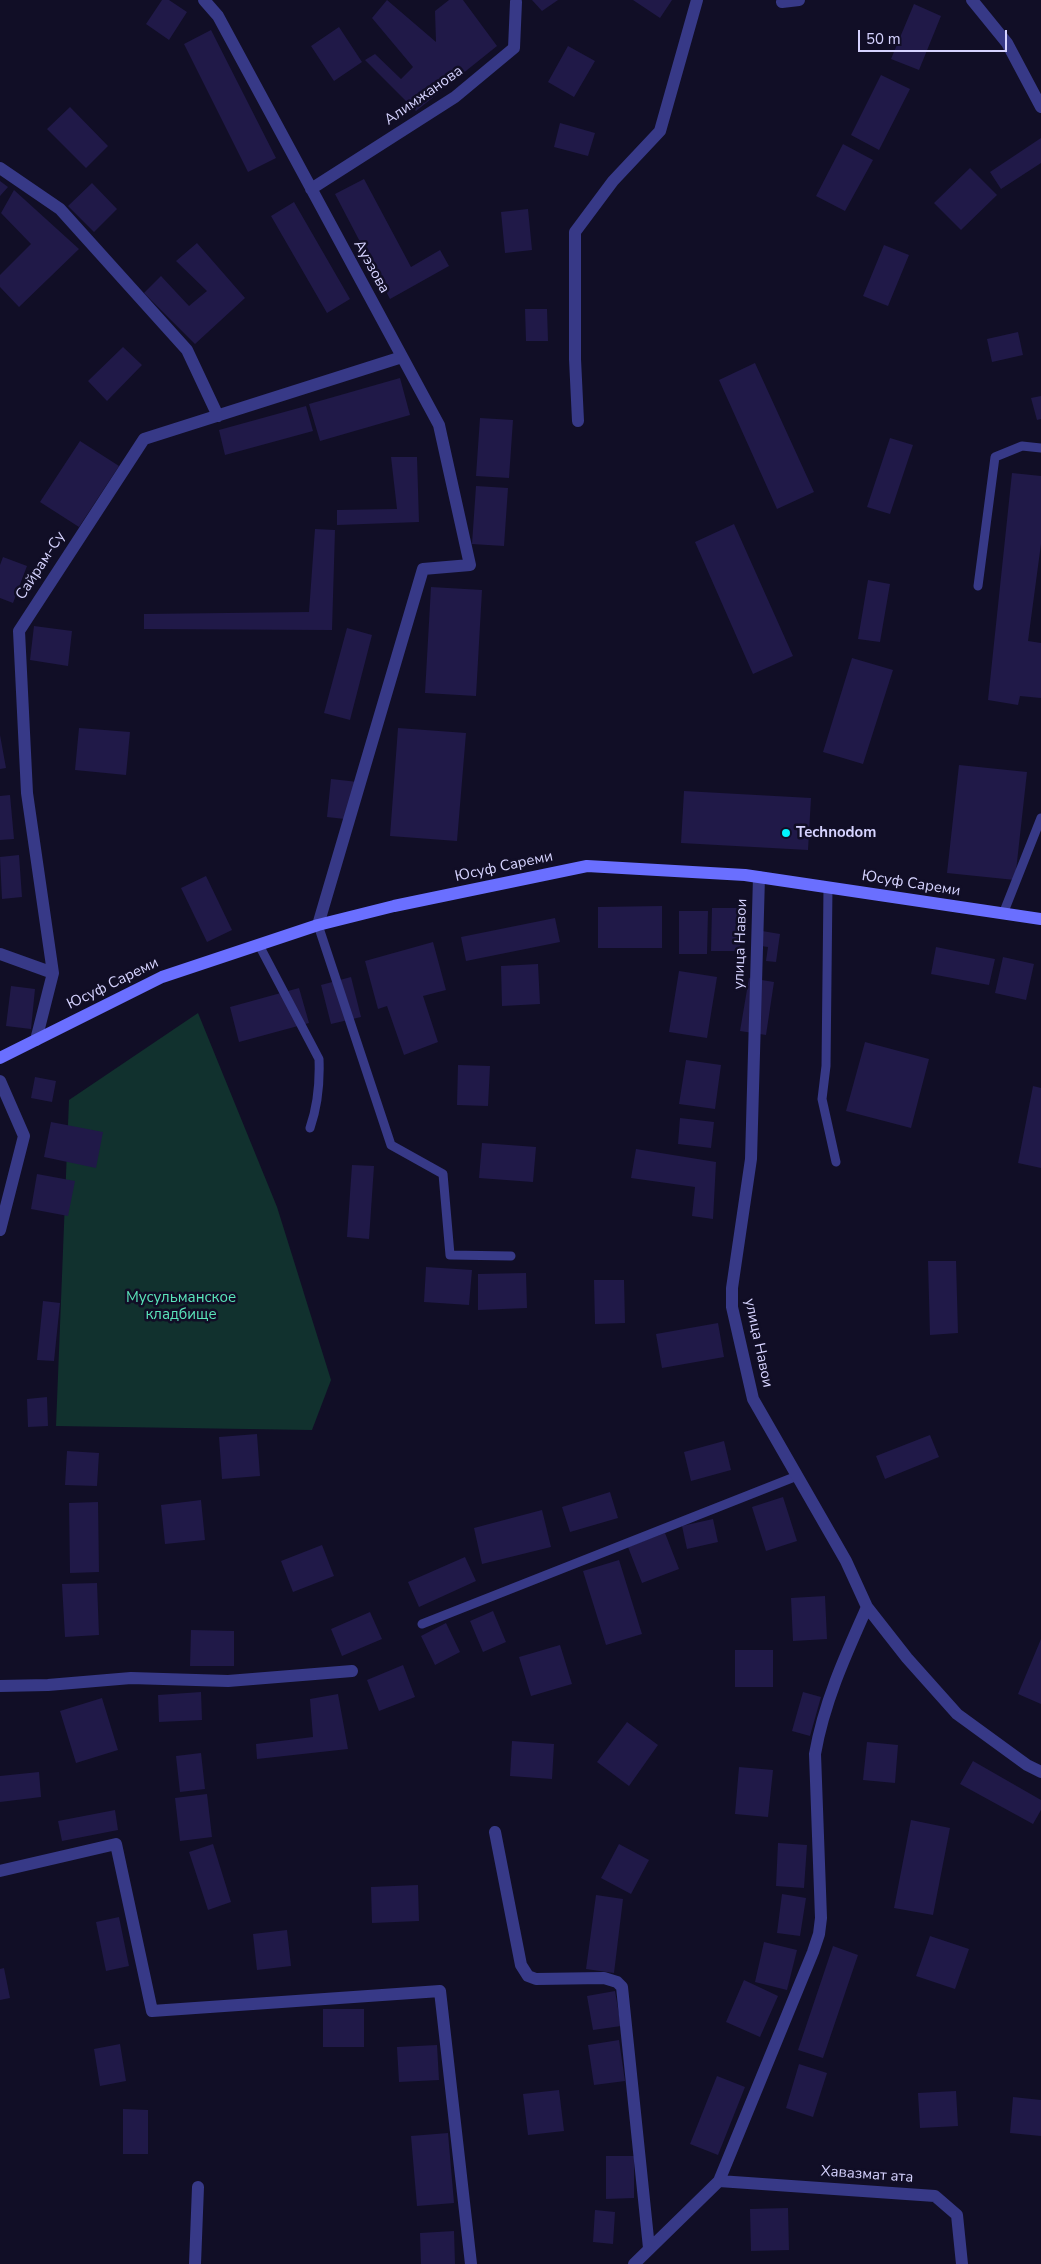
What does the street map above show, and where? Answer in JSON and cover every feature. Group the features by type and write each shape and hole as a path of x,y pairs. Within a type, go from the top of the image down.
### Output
{"main road":[{"name":"Юсуф Сареми","path":"0,1058 162,976 318,925 394,906 587,866 759,877 1041,919"}],"street":[{"name":"Ауэзова","path":"204,0 218,16 439,425 470,564 423,569 318,925"},
{"path":"578,421 575,359 574,232 614,180 660,132 697,0"},
{"path":"782,2 799,0"},
{"path":"972,0 1007,43 1041,108"},
{"name":"Алимжанова","path":"311,190 455,97 514,48 516,2"},
{"path":"0,168 60,209 187,350 218,416"},
{"name":"Сайрам-Су","path":"36,1040 53,973 26,793 19,631 144,439 402,357"},
{"name":"улица Навои","path":"759,877 751,1159 732,1288 732,1307 753,1399 846,1562 867,1606 907,1658 957,1714 1028,1765 1041,1772"},
{"path":"0,954 53,973"},
{"path":"0,1081 24,1136 0,1230"},
{"path":"634,2264 719,2181 819,1934 821,1918 815,1754 818,1736 839,1670 867,1606"},
{"path":"0,1686 48,1685 131,1678 228,1681 352,1670"},
{"path":"495,1832 521,1965 528,1976 536,1979 604,1978 617,1982 622,1988 649,2248"},
{"path":"0,1870 116,1844 152,2011 440,1991 471,2264"},
{"name":"Хавазмат ата","path":"719,2181 936,2196 957,2215 962,2264"},
{"path":"195,2264 198,2186"}],"lane":[{"path":"978,586 995,457 1022,446 1041,448"},
{"path":"1003,914 1041,818"},
{"path":"828,887 826,1066 822,1099 836,1162"},
{"path":"318,925 391,1145 443,1174 450,1255 511,1256"},
{"path":"259,945 319,1059 320,1081 317,1109 310,1128"},
{"path":"422,1624 797,1476"}],"green space":[{"name":"Мусульманское кладбище","path":"198,1013 277,1207 331,1380 312,1430 56,1426 69,1100"}],"building":[{"path":"162,0 169,0 187,12 169,40 146,24"},
{"path":"387,0 436,42 435,11 449,0 463,0 497,46 416,111 365,60 375,54 401,79 413,67 372,18"},
{"path":"532,0 558,0 542,11"},
{"path":"633,0 672,0 660,18"},
{"path":"914,4 941,16 919,70 891,59"},
{"path":"339,27 362,62 334,81 311,46"},
{"path":"211,30 276,158 248,172 184,44"},
{"path":"568,46 595,61 574,97 548,82"},
{"path":"881,75 910,89 879,150 851,135"},
{"path":"70,107 108,146 86,168 47,129"},
{"path":"560,123 595,133 588,156 554,147"},
{"path":"1041,138 1041,163 1001,189 990,172"},
{"path":"843,144 873,160 845,211 816,196"},
{"path":"970,168 997,195 961,230 934,203"},
{"path":"364,179 411,267 440,250 449,266 390,299 335,194"},
{"path":"0,181 8,187 0,196"},
{"path":"92,183 117,209 94,232 68,206"},
{"path":"14,190 79,249 19,307 0,287 0,275 31,244 1,213"},
{"path":"294,202 350,299 327,313 271,216"},
{"path":"528,209 532,250 505,253 501,212"},
{"path":"197,243 245,298 195,344 144,293 161,276 189,306 207,291 176,261"},
{"path":"884,245 909,255 888,306 863,296"},
{"path":"525,309 547,309 548,341 526,341"},
{"path":"1018,332 1023,355 992,362 987,339"},
{"path":"123,347 142,365 107,401 88,381"},
{"path":"755,363 814,492 777,509 719,380"},
{"path":"400,378 410,415 320,441 309,404"},
{"path":"1041,396 1041,419 1037,420 1031,398"},
{"path":"306,406 313,431 225,455 219,430"},
{"path":"480,418 513,420 509,478 476,476"},
{"path":"890,438 913,445 890,514 867,507"},
{"path":"80,441 119,466 79,527 40,502"},
{"path":"391,457 417,457 419,522 337,525 337,510 397,509"},
{"path":"1012,473 1041,476 1041,544 1028,641 1041,643 1041,698 1020,696 1018,705 988,700"},
{"path":"476,486 508,488 504,546 472,544"},
{"path":"734,524 793,656 753,674 695,542"},
{"path":"315,529 335,530 332,630 144,629 144,614 309,612"},
{"path":"3,557 27,566 13,603 0,598 0,565"},
{"path":"868,580 890,584 880,642 858,639"},
{"path":"431,587 482,590 476,696 425,693"},
{"path":"34,626 72,631 68,666 30,660"},
{"path":"347,628 372,635 350,720 324,713"},
{"path":"852,658 893,670 863,764 823,752"},
{"path":"79,728 130,732 126,775 75,770"},
{"path":"398,728 466,733 457,841 390,836"},
{"path":"0,735 6,768 0,769"},
{"path":"959,765 1027,772 1015,880 947,873"},
{"path":"331,779 358,782 354,820 327,817"},
{"path":"684,791 811,798 808,850 681,843"},
{"path":"10,795 14,839 0,840 0,796"},
{"path":"19,855 22,897 2,899 0,857"},
{"path":"206,876 232,930 207,942 181,888"},
{"path":"662,906 662,948 598,948 598,907"},
{"path":"712,908 741,908 740,951 711,951"},
{"path":"679,911 708,911 707,954 679,954"},
{"path":"555,918 560,942 466,961 461,937"},
{"path":"756,930 780,934 776,962 766,961 768,947 754,945"},
{"path":"433,942 446,990 423,996 438,1042 404,1055 387,1006 378,1009 365,961"},
{"path":"936,947 995,959 989,985 931,974"},
{"path":"1003,957 1034,964 1026,1000 995,993"},
{"path":"538,964 540,1004 502,1006 501,966"},
{"path":"679,971 717,977 707,1038 669,1032"},
{"path":"351,977 361,1017 331,1024 321,985"},
{"path":"749,978 774,982 766,1035 740,1031"},
{"path":"11,986 35,989 31,1029 6,1026"},
{"path":"299,988 309,1023 239,1042 230,1007"},
{"path":"865,1042 929,1059 911,1128 846,1111"},
{"path":"686,1060 721,1065 715,1109 679,1104"},
{"path":"458,1065 490,1066 488,1106 457,1105"},
{"path":"35,1077 56,1081 52,1102 31,1098"},
{"path":"1033,1086 1041,1088 1041,1168 1018,1163"},
{"path":"680,1118 714,1122 711,1148 678,1144"},
{"path":"51,1122 103,1132 96,1168 44,1157"},
{"path":"482,1143 536,1147 533,1182 479,1178"},
{"path":"636,1149 716,1162 713,1219 692,1216 695,1187 631,1178"},
{"path":"352,1165 374,1166 369,1239 347,1237"},
{"path":"37,1174 75,1181 68,1216 31,1209"},
{"path":"928,1261 956,1261 958,1333 930,1335"},
{"path":"426,1267 472,1270 469,1305 424,1302"},
{"path":"526,1273 527,1308 478,1310 478,1274"},
{"path":"594,1280 624,1280 625,1323 595,1324"},
{"path":"43,1301 60,1303 54,1361 37,1360"},
{"path":"718,1323 724,1357 662,1368 656,1334"},
{"path":"47,1397 48,1426 28,1427 27,1399"},
{"path":"257,1434 260,1476 222,1479 219,1437"},
{"path":"930,1435 939,1457 885,1479 876,1456"},
{"path":"724,1441 731,1470 691,1481 684,1452"},
{"path":"67,1451 99,1453 97,1486 65,1485"},
{"path":"610,1492 618,1518 570,1532 562,1507"},
{"path":"783,1497 797,1541 766,1551 752,1507"},
{"path":"201,1500 205,1540 165,1544 161,1505"},
{"path":"98,1502 99,1572 70,1573 69,1503"},
{"path":"542,1510 551,1547 482,1564 474,1528"},
{"path":"713,1519 718,1542 687,1549 682,1526"},
{"path":"665,1533 679,1569 642,1583 628,1547"},
{"path":"322,1545 334,1576 293,1592 281,1561"},
{"path":"465,1557 476,1581 419,1607 408,1582"},
{"path":"619,1560 642,1634 606,1645 583,1571"},
{"path":"97,1583 99,1635 65,1637 62,1584"},
{"path":"825,1596 827,1639 793,1641 791,1598"},
{"path":"493,1611 506,1642 483,1652 470,1621"},
{"path":"370,1612 382,1639 342,1656 331,1629"},
{"path":"446,1623 460,1652 435,1665 421,1636"},
{"path":"191,1630 234,1631 234,1666 190,1666"},
{"path":"1041,1639 1041,1704 1018,1694"},
{"path":"560,1645 572,1684 531,1696 519,1657"},
{"path":"735,1650 773,1650 773,1687 735,1687"},
{"path":"403,1665 415,1697 379,1711 367,1680"},
{"path":"201,1692 202,1720 159,1722 158,1695"},
{"path":"803,1692 821,1697 810,1736 792,1731"},
{"path":"338,1694 348,1749 257,1759 256,1744 313,1737 310,1699"},
{"path":"102,1698 118,1750 76,1763 60,1711"},
{"path":"627,1722 658,1745 629,1786 597,1762"},
{"path":"512,1741 554,1744 552,1779 510,1776"},
{"path":"867,1742 898,1745 895,1783 863,1780"},
{"path":"201,1753 205,1789 180,1792 176,1756"},
{"path":"973,1761 1041,1800 1041,1810 1033,1824 960,1784"},
{"path":"739,1767 773,1770 768,1817 735,1814"},
{"path":"39,1772 41,1797 0,1802 0,1776"},
{"path":"207,1794 212,1837 180,1841 175,1798"},
{"path":"115,1810 118,1830 62,1841 58,1821"},
{"path":"911,1820 950,1828 933,1915 894,1908"},
{"path":"778,1843 807,1845 804,1888 776,1886"},
{"path":"213,1844 231,1902 208,1910 189,1852"},
{"path":"619,1844 649,1860 631,1894 601,1878"},
{"path":"418,1885 419,1921 372,1923 371,1887"},
{"path":"782,1894 806,1898 800,1936 777,1933"},
{"path":"596,1895 623,1899 614,1973 586,1969"},
{"path":"119,1917 129,1966 106,1971 96,1922"},
{"path":"287,1930 291,1966 257,1970 253,1934"},
{"path":"930,1936 969,1949 955,1989 916,1976"},
{"path":"764,1942 797,1950 787,1990 755,1982"},
{"path":"833,1946 858,1955 823,2058 798,2050"},
{"path":"4,1968 10,1998 0,2000 0,1969"},
{"path":"744,1980 778,1996 760,2037 726,2022"},
{"path":"615,1991 621,2026 593,2030 587,1996"},
{"path":"323,2009 364,2009 364,2047 323,2047"},
{"path":"619,2040 625,2081 594,2085 588,2045"},
{"path":"120,2044 126,2081 100,2086 94,2049"},
{"path":"437,2045 439,2080 399,2082 397,2047"},
{"path":"799,2064 827,2073 813,2117 786,2108"},
{"path":"717,2076 745,2087 718,2155 690,2144"},
{"path":"559,2090 564,2131 528,2135 523,2094"},
{"path":"956,2091 958,2126 920,2128 918,2093"},
{"path":"1013,2097 1041,2100 1041,2136 1010,2133"},
{"path":"123,2109 148,2110 148,2154 123,2154"},
{"path":"448,2133 454,2203 417,2206 411,2136"},
{"path":"606,2156 634,2156 634,2198 606,2199"},
{"path":"788,2208 789,2250 751,2251 750,2209"},
{"path":"595,2210 615,2212 613,2244 593,2242"},
{"path":"454,2231 455,2264 421,2264 420,2233"}],"place":[{"name":"Technodom","path":"786,833"}]}
